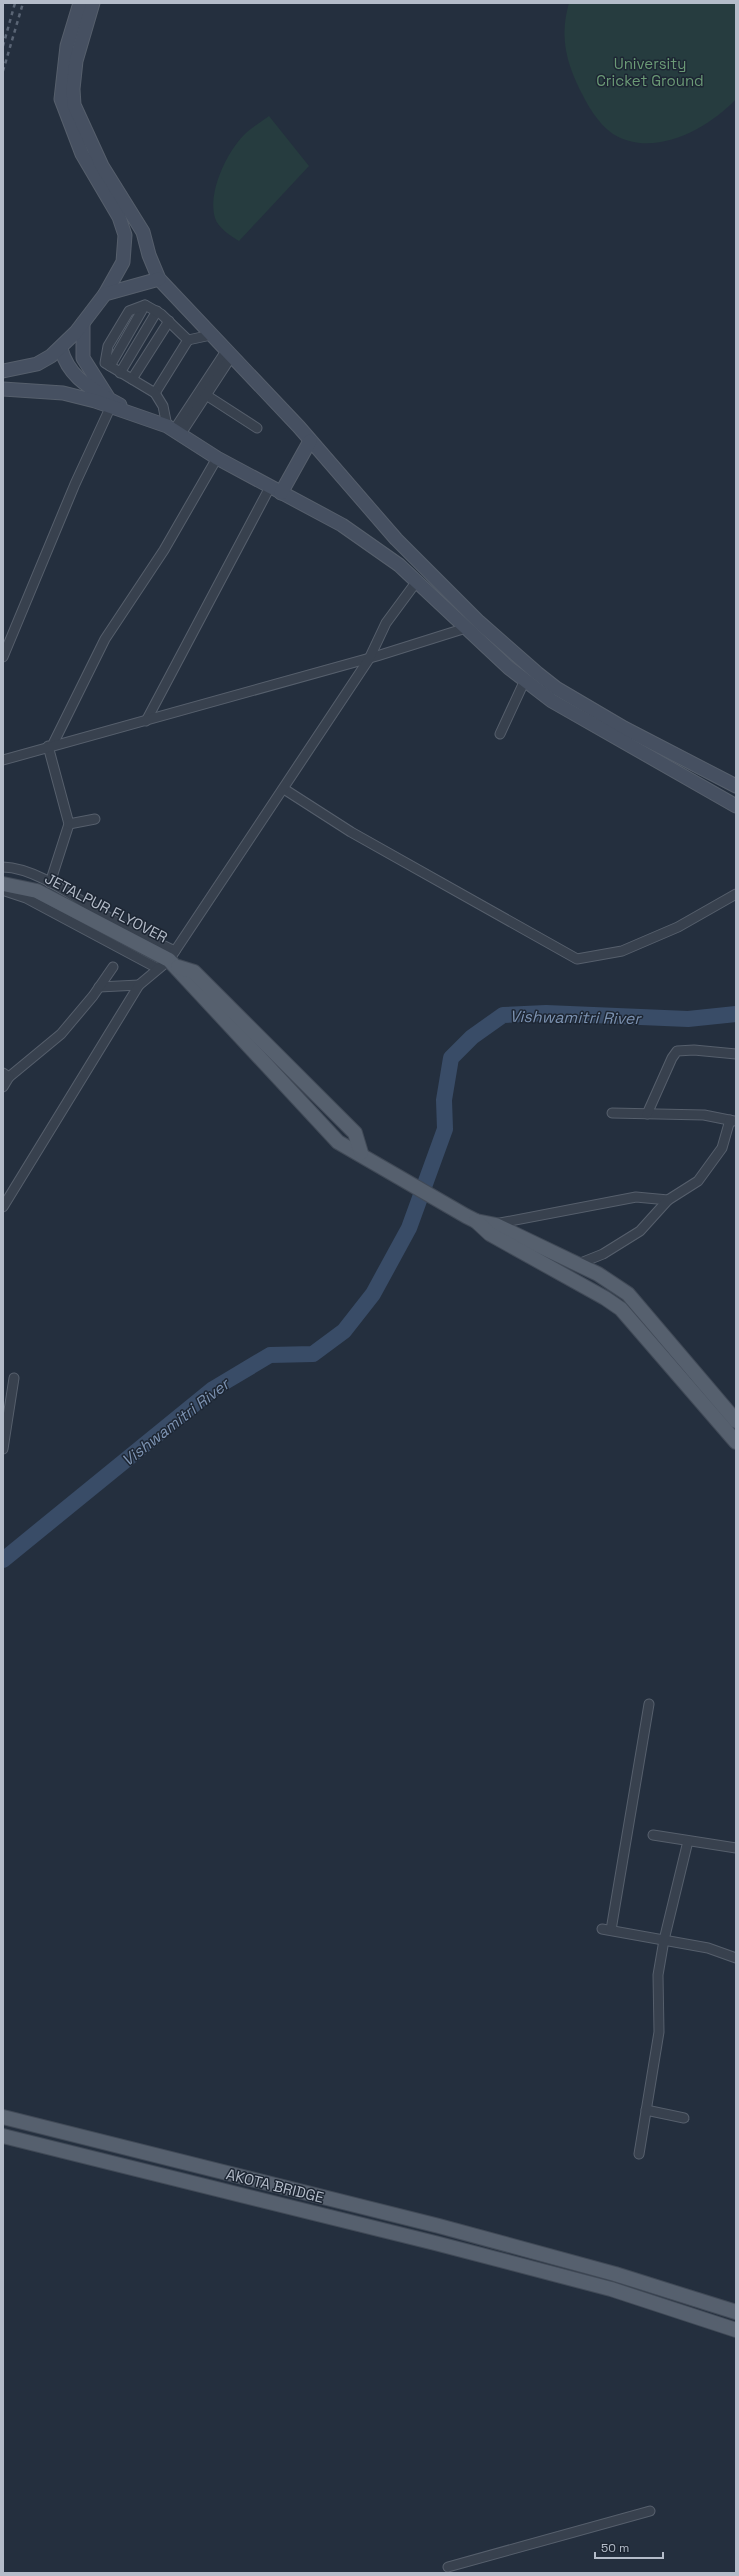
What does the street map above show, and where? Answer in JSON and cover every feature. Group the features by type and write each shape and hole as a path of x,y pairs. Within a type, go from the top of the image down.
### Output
{"main road":[{"path":"3,371 37,364 61,349 106,294 123,262 125,235 119,217 82,154 61,99 67,46 80,3"},
{"path":"92,3 76,62 73,88 74,105 102,166 143,232 149,255 159,279 310,441 396,538 479,622 537,673 556,688 624,728 736,786"},
{"path":"106,294 159,279"},
{"path":"83,323 83,358 110,403"},
{"path":"61,349 72,372 83,384 110,403"},
{"path":"3,389 63,392 110,403 173,430 217,458 342,525 417,581 466,628 525,680 579,718 736,806"},
{"path":"275,490 310,441"},
{"name":"JETALPUR FLYOVER","path":"3,884 37,891 135,943 174,960 194,972 355,1133 366,1157 471,1219"},
{"path":"471,1219 494,1224 614,1283 628,1294 736,1421"},
{"path":"471,1219 490,1234 605,1298 621,1309 736,1442"},
{"path":"3,2117 70,2135 439,2226 644,2282 736,2312"},
{"name":"AKOTA BRIDGE","path":"3,2136 435,2243 655,2302 736,2330"}],"street":[{"path":"173,430 156,393 104,363 112,340 129,311 145,306 157,311 188,340"},
{"path":"120,373 157,311"},
{"path":"132,379 169,321"},
{"path":"156,393 188,340 211,336"},
{"path":"173,430 206,395 228,354"},
{"path":"173,430 228,354"},
{"path":"206,395 257,428"},
{"path":"3,657 74,484 110,403"},
{"path":"50,883 69,824 50,745 105,639 164,550 217,458"},
{"path":"146,721 275,490"},
{"path":"3,1207 139,985 157,968 174,960 369,659 386,623 417,581"},
{"path":"3,760 50,745 146,721 369,659 466,628"},
{"path":"500,734 525,680"},
{"path":"284,789 351,832 577,959 622,951 678,927 736,894"},
{"path":"69,824 95,819"},
{"path":"3,866 14,867 50,883 114,921 174,960"},
{"path":"3,890 26,898 157,968"},
{"path":"3,1087 6,1075 61,1034 99,987 113,967"},
{"path":"99,987 139,985"},
{"path":"647,1114 672,1058 677,1051 694,1050 736,1054"},
{"path":"578,1264 603,1254 640,1231 668,1200 698,1181 722,1148 733,1121 704,1115 612,1113"},
{"path":"494,1224 636,1197 668,1200"},
{"path":"3,1449 14,1378"},
{"path":"649,1704 606,1930 708,1948 736,1958"},
{"path":"653,1835 736,1848"},
{"path":"639,2154 659,2032 658,1975 664,1940 688,1841"},
{"path":"646,2110 684,2118"},
{"path":"448,2567 650,2511"}],"green space":[{"name":"University Cricket Ground","path":"569,3 736,3 736,99 711,121 679,137 662,142 645,143 629,141 613,134 597,119 589,107 570,67 565,46 566,14"},
{"path":"269,116 309,166 239,241 222,228 217,222 213,208 214,196 221,172 233,149 247,132"}],"waterway":[{"name":"Vishwamitri River","path":"3,1560 213,1389 270,1355 313,1354 344,1331 373,1294 409,1228 445,1129 444,1100 451,1058 472,1037 503,1015 546,1013 688,1019 736,1014"}],"railway":[{"path":"3,46 15,3"},
{"path":"3,71 23,3"}]}
